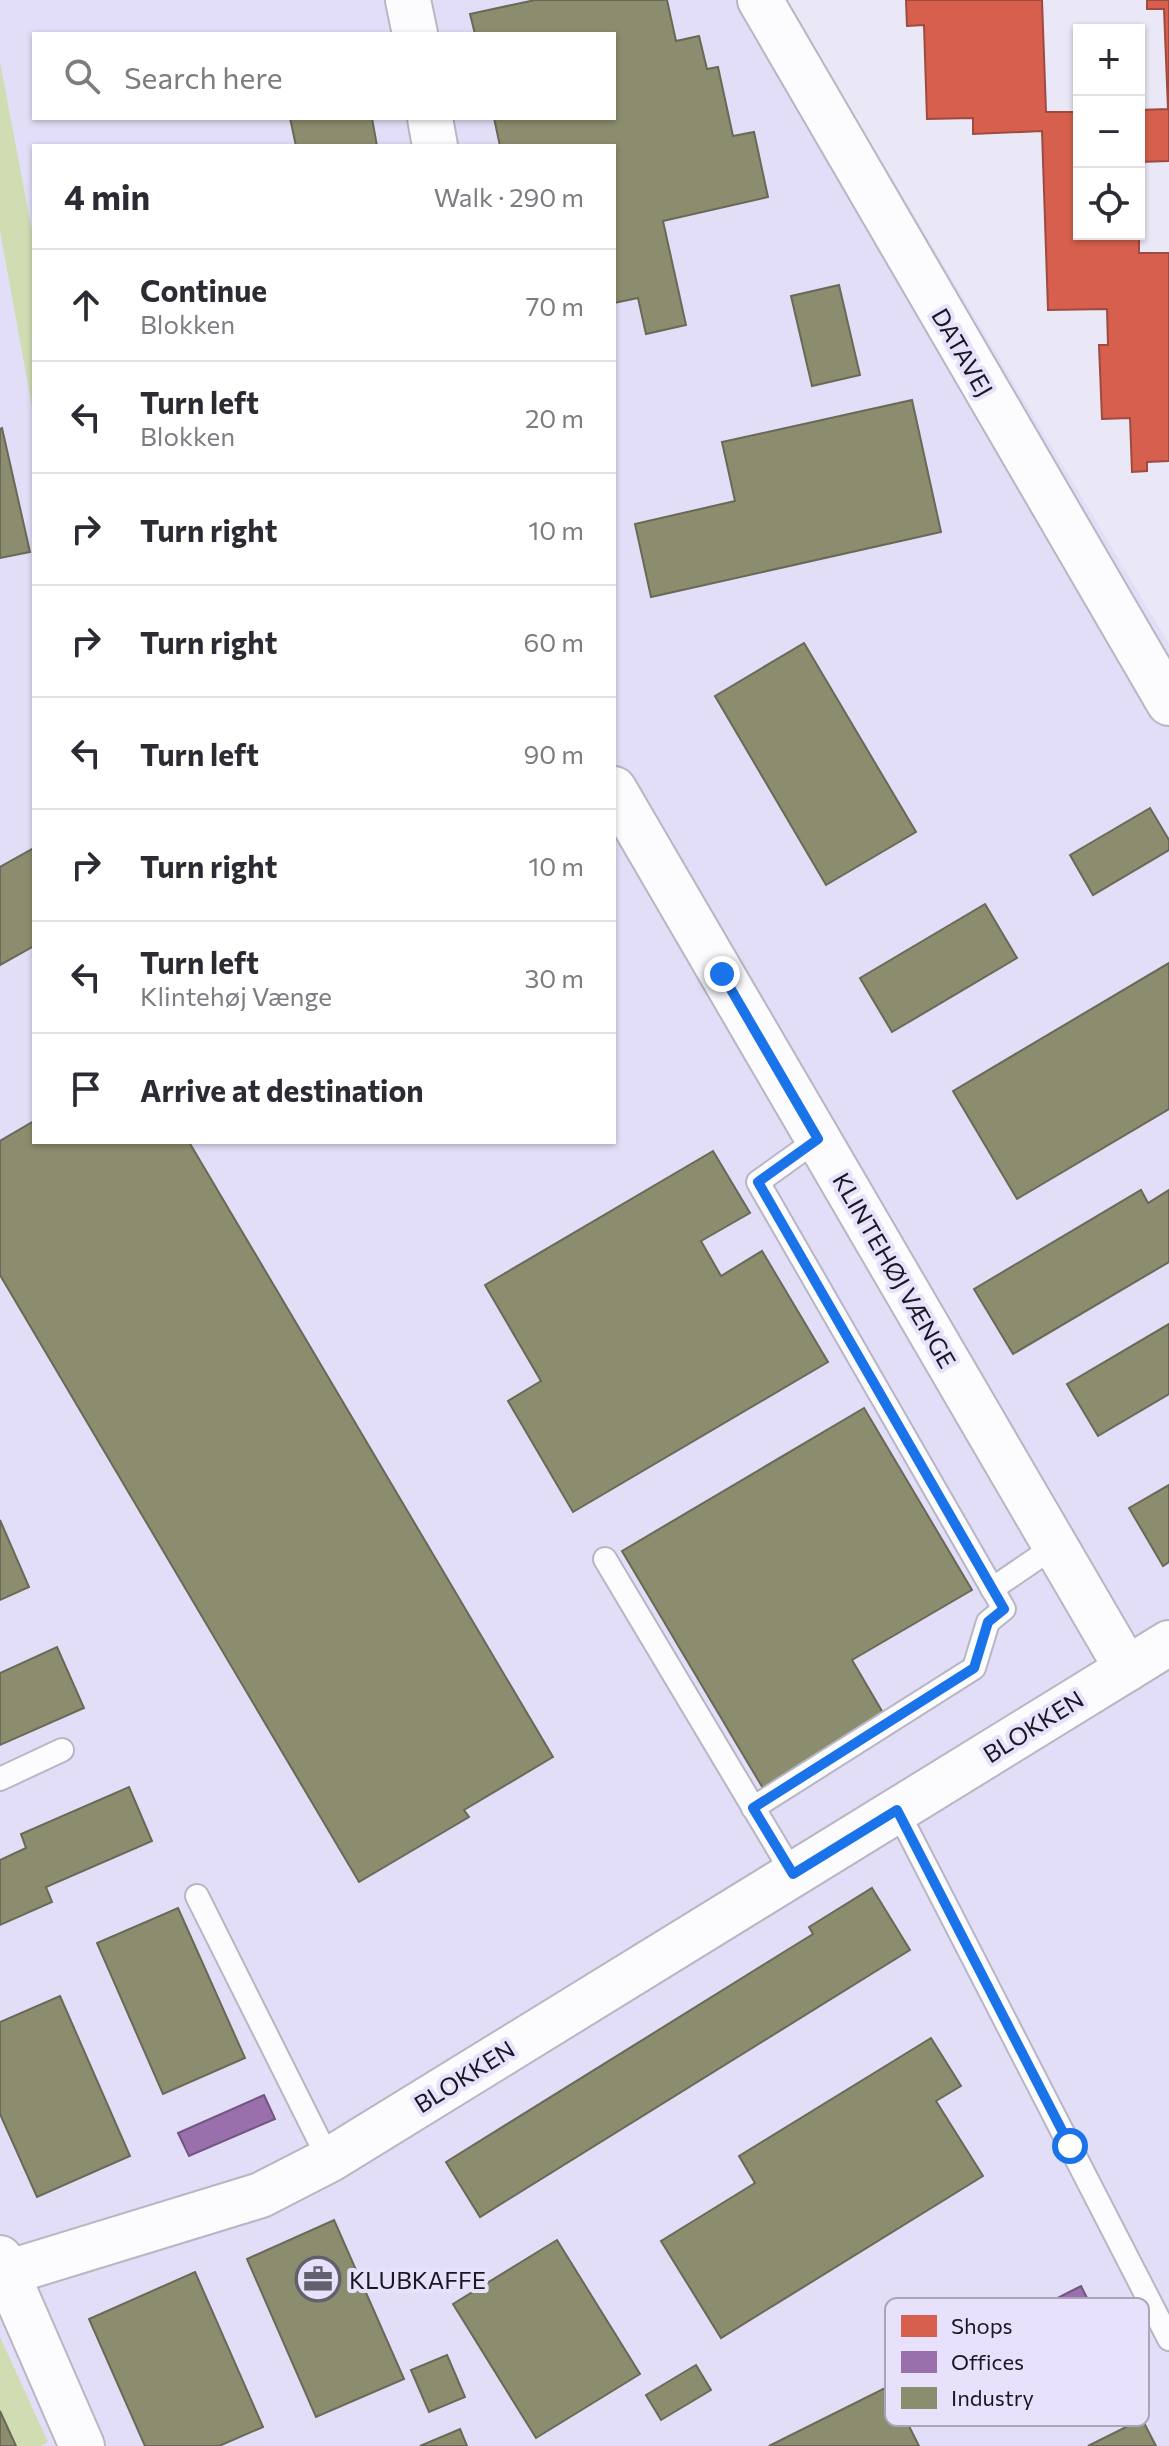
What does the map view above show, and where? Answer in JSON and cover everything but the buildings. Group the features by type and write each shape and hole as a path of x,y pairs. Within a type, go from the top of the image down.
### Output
{"street":[{"path":"408,0 415,32"},
{"name":"DATAVEJ","path":"760,0 1169,703"},
{"path":"430,120 435,144"},
{"name":"KLINTEHØJ VÆNGE","path":"616,792 1127,1669"},
{"name":"BLOKKEN","path":"2,2269 261,2195 329,2160 1169,1643"},
{"path":"2,2269 82,2446"}],"lane":[{"path":"753,1808 974,1668 988,1622 1004,1609 758,1182 818,1139"},
{"path":"992,1589 1055,1546"},
{"path":"605,1559 793,1874"},
{"path":"0,1779 62,1750"},
{"path":"897,1810 1148,2298"},
{"path":"197,1896 329,2160"},
{"path":"1149,2300 1169,2339"}],"shaded area":[{"path":"0,0 786,0 1169,644 1169,2446 0,2446"}],"green space":[{"path":"0,62 32,231 32,407 0,231"},
{"path":"0,2337 48,2442 41,2446 16,2446 0,2411"}],"place":[{"name":"KLUBKAFFE","path":"318,2279"}],"route":[{"path":"722,974 818,1139 758,1182 1004,1609 988,1622 974,1668 753,1808 793,1874 897,1810 1070,2146"}]}
